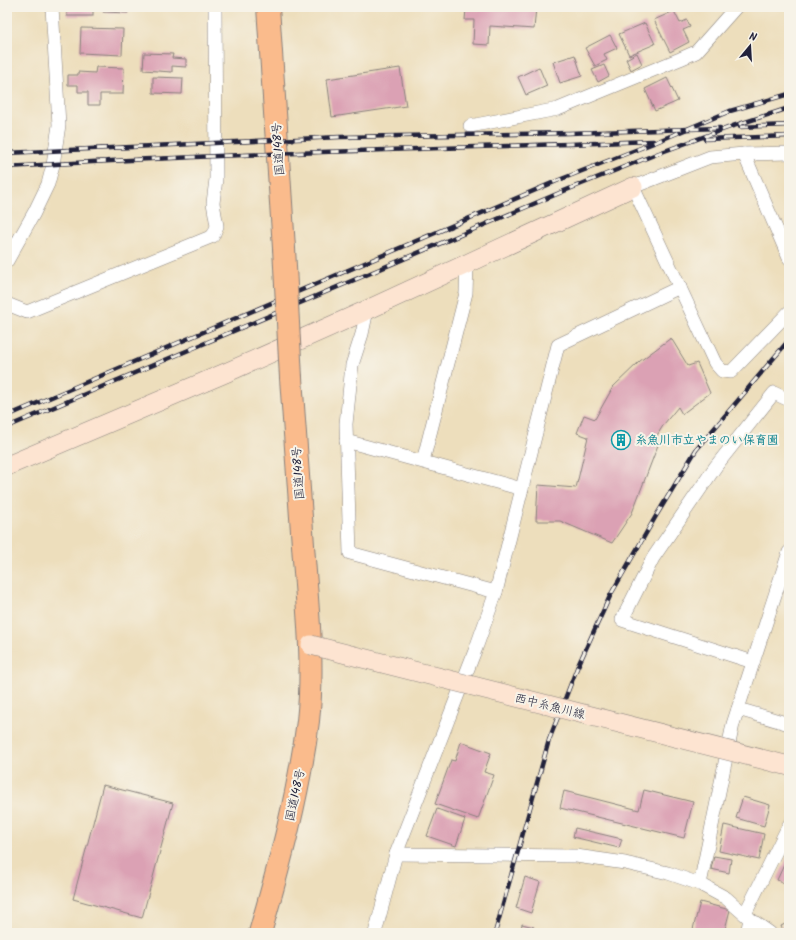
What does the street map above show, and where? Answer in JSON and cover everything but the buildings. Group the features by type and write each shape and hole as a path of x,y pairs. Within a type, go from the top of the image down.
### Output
{"highway":[{"name":"国道148号","path":"260,933 279,866 299,777 308,720 311,645 291,378 268,7"}],"street":[{"path":"7,261 34,213 48,184 53,165 59,125 52,7"},
{"path":"7,304 27,312 214,236 217,226 213,203 216,179 215,7"},
{"path":"470,126 558,109 696,52 736,7"},
{"path":"7,466 238,368 467,265 632,187 710,157 744,154 789,153"},
{"path":"744,154 789,258"},
{"path":"632,187 715,363 722,371 731,372 789,312"},
{"path":"423,461 466,293 467,265"},
{"path":"375,933 396,854 476,648 496,592 558,345 680,287"},
{"path":"367,310 362,334 352,365 346,424 350,553 496,592"},
{"path":"753,662 622,620 653,558 716,466 774,393 789,400"},
{"path":"346,441 522,489"},
{"path":"700,884 738,709 789,552"},
{"name":"西中糸魚川線","path":"311,645 789,766"},
{"path":"738,709 789,724"},
{"path":"746,933 748,916 789,825"},
{"path":"396,854 576,856 625,863 668,873 700,884 726,898 770,933"}],"railway":[{"path":"7,416 559,180 730,111 789,94"},
{"path":"7,427 564,191 659,153 733,126 789,108"},
{"path":"740,127 789,125"},
{"path":"7,153 340,137 569,133 720,128"},
{"path":"705,139 789,136"},
{"path":"7,167 168,158 653,141"},
{"path":"495,933 549,740 577,668 611,594 696,450 789,340"}],"place":[{"name":"糸魚川市立やまのい保育園","path":"621,440"}]}
